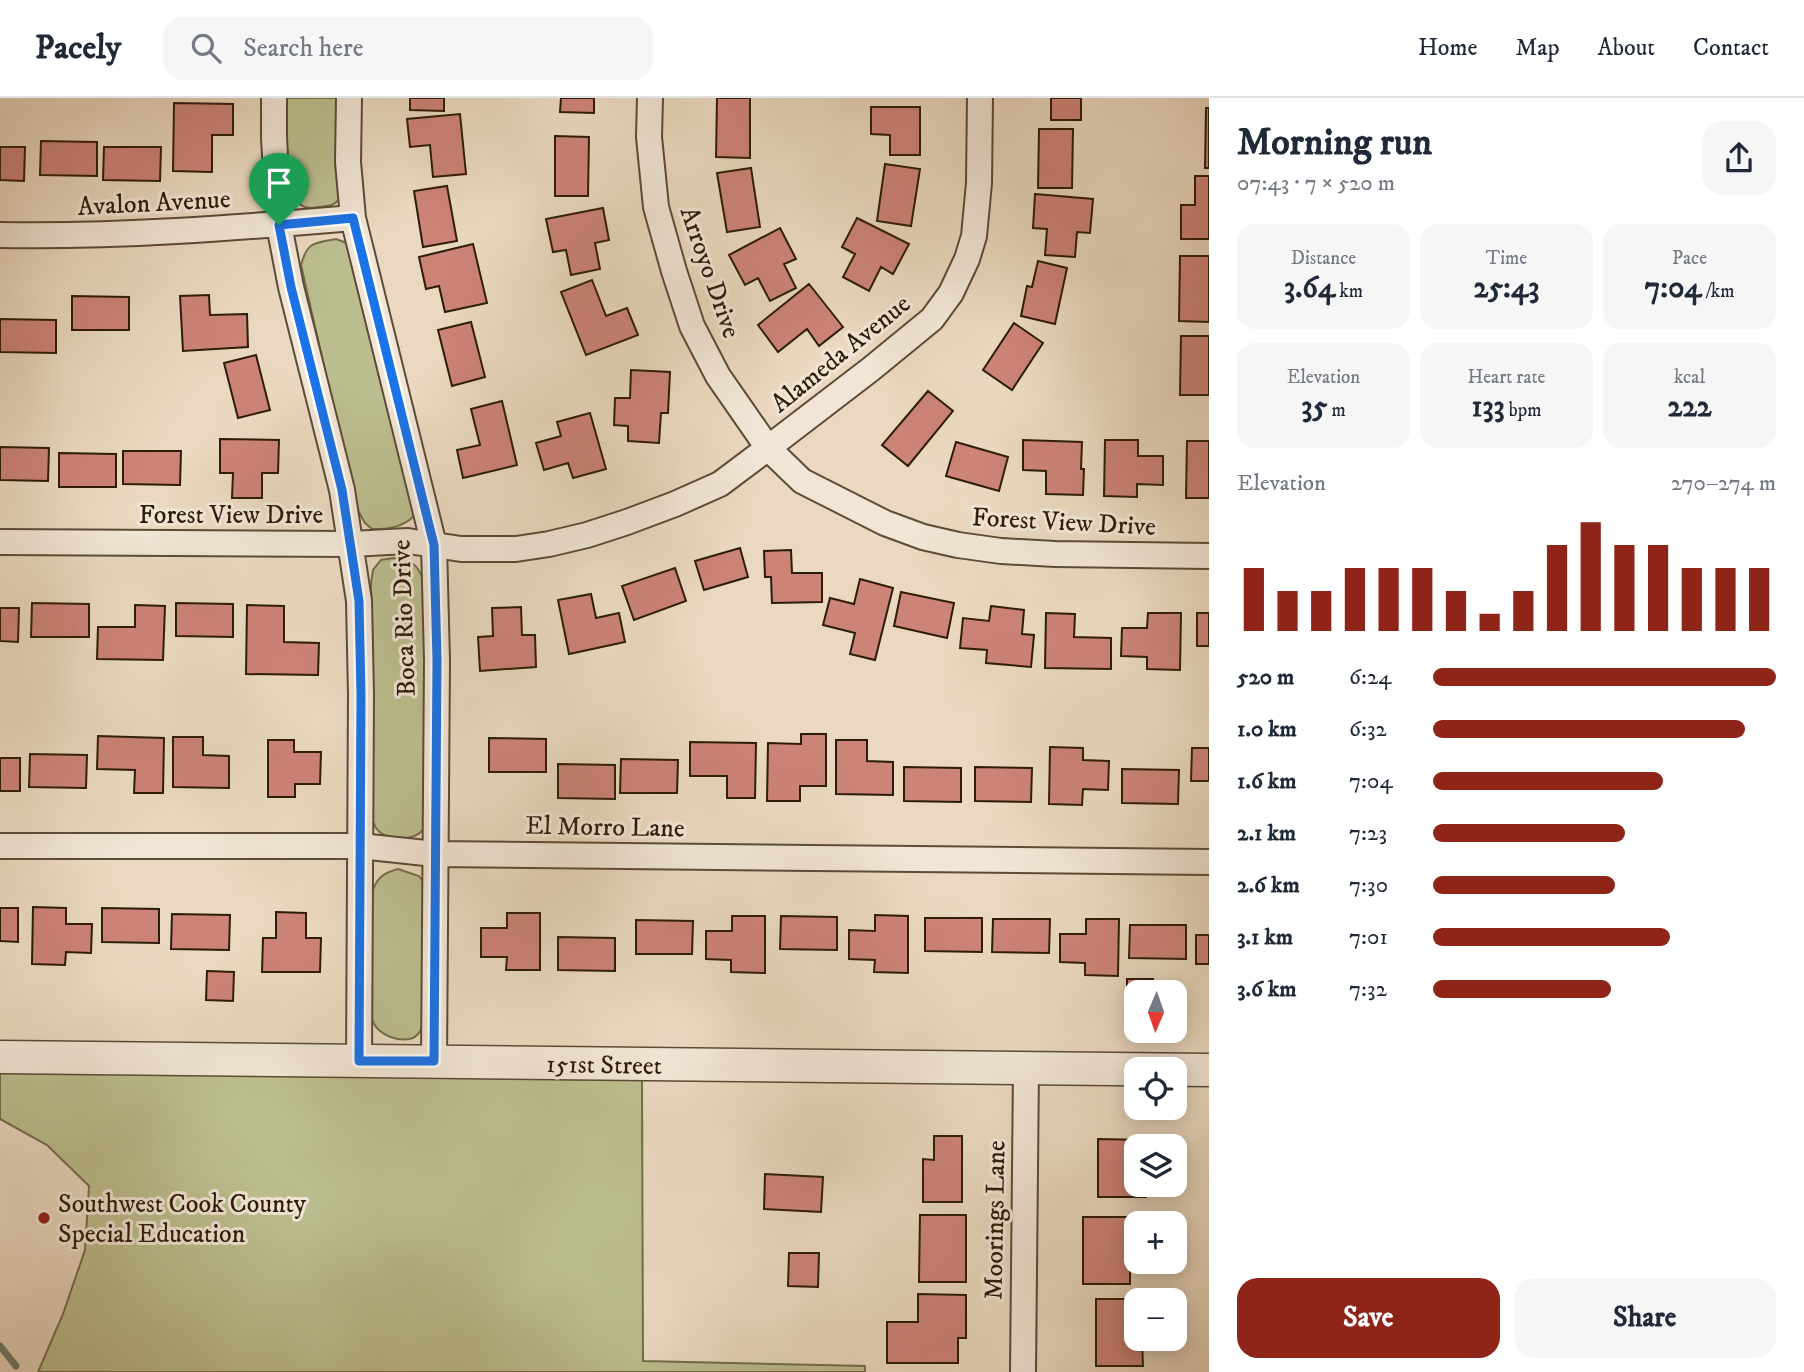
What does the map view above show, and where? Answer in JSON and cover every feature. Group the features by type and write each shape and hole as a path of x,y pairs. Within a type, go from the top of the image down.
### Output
{"street":[{"name":"Boca Rio Drive","path":"274,98 279,225 291,287 342,490 359,601 359,1061"},
{"name":"Boca Rio Drive","path":"349,98 348,162 353,218 434,545 437,660 434,1061"},
{"name":"Arroyo Drive","path":"650,98 649,138 656,207 692,326 718,376 768,448"},
{"name":"Alameda Avenue","path":"768,448 932,319 951,293 967,259 974,236 979,183 980,98"},
{"name":"Avalon Avenue","path":"0,235 145,233 353,218"},
{"name":"Forest View Drive","path":"0,542 351,544 408,541 461,549 516,549 587,535 639,518 720,484 768,448 802,481 885,523 923,537 1001,551 1209,556"},
{"name":"El Morro Lane","path":"0,846 360,846 435,854 1209,862"},
{"name":"151st Street","path":"0,1057 1209,1070"},
{"name":"Moorings Lane","path":"1023,1372 1026,1068"}],"green space":[{"path":"284,98 340,98 342,197 331,205 307,208 297,202 292,194 287,168"},
{"path":"336,239 352,248 413,501 413,517 404,524 383,529 372,529 365,523 356,507 301,265 312,245"},
{"path":"393,558 416,566 426,589 428,820 423,830 406,838 392,838 380,832 374,825 371,812 371,584 373,570 381,560"},
{"path":"398,869 419,876 424,883 426,1020 418,1035 408,1039 396,1039 380,1031 373,1022 370,1005 372,892 381,877"},
{"path":"0,1068 294,1076 642,1080 643,1361 865,1366 865,1372 38,1372 63,1314 85,1250 89,1186 47,1145 0,1119"}],"building":[{"path":"410,98 444,98 444,111 410,110"},
{"path":"561,98 594,98 594,113 560,112"},
{"path":"717,98 750,98 750,158 716,157"},
{"path":"1051,98 1081,98 1081,120 1051,120"},
{"path":"174,103 233,104 233,135 212,135 212,172 173,171"},
{"path":"871,107 920,107 920,155 890,155 890,135 871,134"},
{"path":"1206,108 1209,108 1209,168 1205,168"},
{"path":"460,114 466,174 433,177 430,145 410,147 407,119"},
{"path":"1039,129 1073,129 1072,188 1038,188"},
{"path":"555,136 589,137 588,196 555,196"},
{"path":"41,141 97,142 97,176 40,175"},
{"path":"0,147 25,147 24,181 0,180"},
{"path":"104,147 161,147 160,181 103,180"},
{"path":"885,164 920,169 911,226 877,221"},
{"path":"751,168 760,227 727,232 717,173"},
{"path":"1195,176 1209,176 1209,239 1181,239 1181,205 1195,205"},
{"path":"447,186 457,241 423,247 414,191"},
{"path":"1035,194 1093,199 1090,233 1077,232 1075,257 1045,255 1047,229 1033,228"},
{"path":"603,208 609,240 595,243 600,269 571,275 566,250 553,252 546,219"},
{"path":"857,218 909,244 893,274 881,267 869,291 843,277 855,254 842,247"},
{"path":"780,228 796,259 784,264 796,288 770,301 758,278 745,285 729,255"},
{"path":"473,244 487,303 445,312 439,286 426,289 419,257"},
{"path":"1180,256 1209,256 1209,322 1179,321"},
{"path":"1038,261 1067,268 1055,324 1021,316 1027,286 1032,287"},
{"path":"592,280 606,316 627,308 638,335 586,355 561,292"},
{"path":"809,284 843,327 819,346 807,329 778,352 758,325"},
{"path":"209,295 210,315 247,314 248,347 183,351 180,296"},
{"path":"72,296 129,297 129,330 72,330"},
{"path":"0,319 56,320 56,353 0,352"},
{"path":"471,322 485,377 452,386 438,330"},
{"path":"1014,323 1043,343 1012,390 983,370"},
{"path":"1181,336 1209,336 1209,395 1180,395"},
{"path":"256,355 270,410 238,418 224,363"},
{"path":"631,370 670,372 668,413 661,413 659,443 628,441 628,426 614,425 615,398 630,398"},
{"path":"928,391 953,411 908,466 882,445"},
{"path":"502,401 517,465 463,478 457,450 480,445 471,409"},
{"path":"590,413 606,469 573,478 568,463 544,470 536,443 561,436 557,422"},
{"path":"220,439 279,440 278,473 262,473 262,498 232,498 233,473 220,473"},
{"path":"1023,440 1082,442 1083,495 1046,494 1046,471 1023,470"},
{"path":"1105,440 1138,440 1138,456 1163,456 1163,485 1137,484 1137,497 1104,496"},
{"path":"1187,441 1209,441 1209,498 1186,498"},
{"path":"956,442 1008,457 999,491 946,476"},
{"path":"0,447 49,448 48,481 0,480"},
{"path":"123,451 181,451 180,485 123,484"},
{"path":"59,453 116,454 116,487 59,487"},
{"path":"740,548 748,577 704,590 695,561"},
{"path":"791,550 792,573 822,573 822,602 772,603 771,577 765,577 764,551"},
{"path":"675,568 686,601 634,620 622,586"},
{"path":"860,579 893,588 875,660 850,654 855,633 823,625 830,598 854,604"},
{"path":"901,592 954,603 947,638 894,626"},
{"path":"591,594 596,618 619,613 625,642 569,654 558,600"},
{"path":"32,603 89,604 89,637 31,637"},
{"path":"176,603 233,604 233,637 176,636"},
{"path":"135,605 165,606 163,660 97,659 98,627 135,627"},
{"path":"247,605 284,606 284,642 319,643 318,675 246,674"},
{"path":"991,606 1024,610 1022,634 1034,635 1031,667 986,663 987,650 960,648 963,618 989,621"},
{"path":"521,607 522,635 535,635 536,667 480,671 478,637 493,636 492,608"},
{"path":"0,608 19,608 18,642 0,641"},
{"path":"1046,613 1075,614 1074,637 1111,638 1111,669 1045,668"},
{"path":"1148,613 1181,613 1180,670 1147,669 1147,657 1121,656 1122,628 1147,628"},
{"path":"1197,613 1209,613 1209,646 1197,646"},
{"path":"801,734 826,734 826,786 800,786 800,801 767,801 768,743 801,744"},
{"path":"98,736 164,738 163,793 134,793 135,770 97,769"},
{"path":"173,737 203,737 203,755 229,756 229,788 173,787"},
{"path":"489,738 546,739 546,772 489,772"},
{"path":"268,740 294,740 294,752 321,752 320,784 295,784 295,797 268,797"},
{"path":"836,740 867,740 867,761 893,762 893,795 836,794"},
{"path":"690,742 756,743 755,798 727,798 727,776 690,776"},
{"path":"1050,747 1083,748 1083,760 1109,761 1108,790 1083,789 1082,805 1049,804"},
{"path":"1192,748 1209,748 1209,781 1191,781"},
{"path":"30,754 87,755 86,788 29,787"},
{"path":"0,758 20,758 20,791 0,791"},
{"path":"621,759 678,760 677,793 620,793"},
{"path":"558,764 615,765 615,799 558,798"},
{"path":"904,767 961,768 961,802 904,801"},
{"path":"975,767 1032,768 1031,802 975,801"},
{"path":"1122,769 1179,770 1178,804 1122,803"},
{"path":"33,907 66,908 66,924 92,924 91,953 66,952 65,965 32,964"},
{"path":"0,908 18,908 18,942 0,941"},
{"path":"102,908 159,909 159,943 102,942"},
{"path":"276,912 306,913 306,938 321,938 320,972 262,972 263,938 276,938"},
{"path":"507,913 540,913 540,970 506,970 507,957 481,957 481,928 507,928"},
{"path":"172,914 230,915 229,950 171,949"},
{"path":"875,915 908,916 908,973 874,972 875,960 849,959 849,930 875,931"},
{"path":"732,916 765,916 765,973 731,972 731,960 706,959 706,931 732,931"},
{"path":"781,916 837,917 837,950 780,949"},
{"path":"925,918 982,918 982,952 925,951"},
{"path":"993,919 1050,919 1049,953 992,952"},
{"path":"1086,919 1119,919 1118,976 1085,975 1085,963 1060,962 1060,934 1086,934"},
{"path":"636,920 693,921 692,954 636,954"},
{"path":"1130,925 1186,925 1186,959 1129,958"},
{"path":"1196,935 1209,935 1209,964 1196,964"},
{"path":"558,937 615,938 615,971 558,970"},
{"path":"207,971 234,972 233,1001 206,1000"},
{"path":"934,1136 962,1136 962,1202 923,1202 923,1159 934,1160"},
{"path":"1098,1139 1124,1140 1124,1197 1098,1197"},
{"path":"765,1174 823,1177 821,1212 764,1209"},
{"path":"920,1215 966,1215 966,1282 919,1282"},
{"path":"1083,1217 1124,1217 1124,1274 1130,1274 1130,1284 1083,1284"},
{"path":"789,1253 819,1253 818,1287 788,1286"},
{"path":"918,1294 966,1295 966,1338 958,1338 958,1363 887,1363 887,1322 918,1322"},
{"path":"1096,1299 1124,1299 1124,1351 1142,1351 1143,1366 1096,1366"}],"waterway":[{"path":"0,1346 16,1366"}],"place":[{"name":"Southwest Cook County Special Education","path":"44,1218"}],"route":[{"path":"353,218 434,545 437,660 434,1061 359,1061 359,601 342,490 291,287 279,225 353,218"}]}
